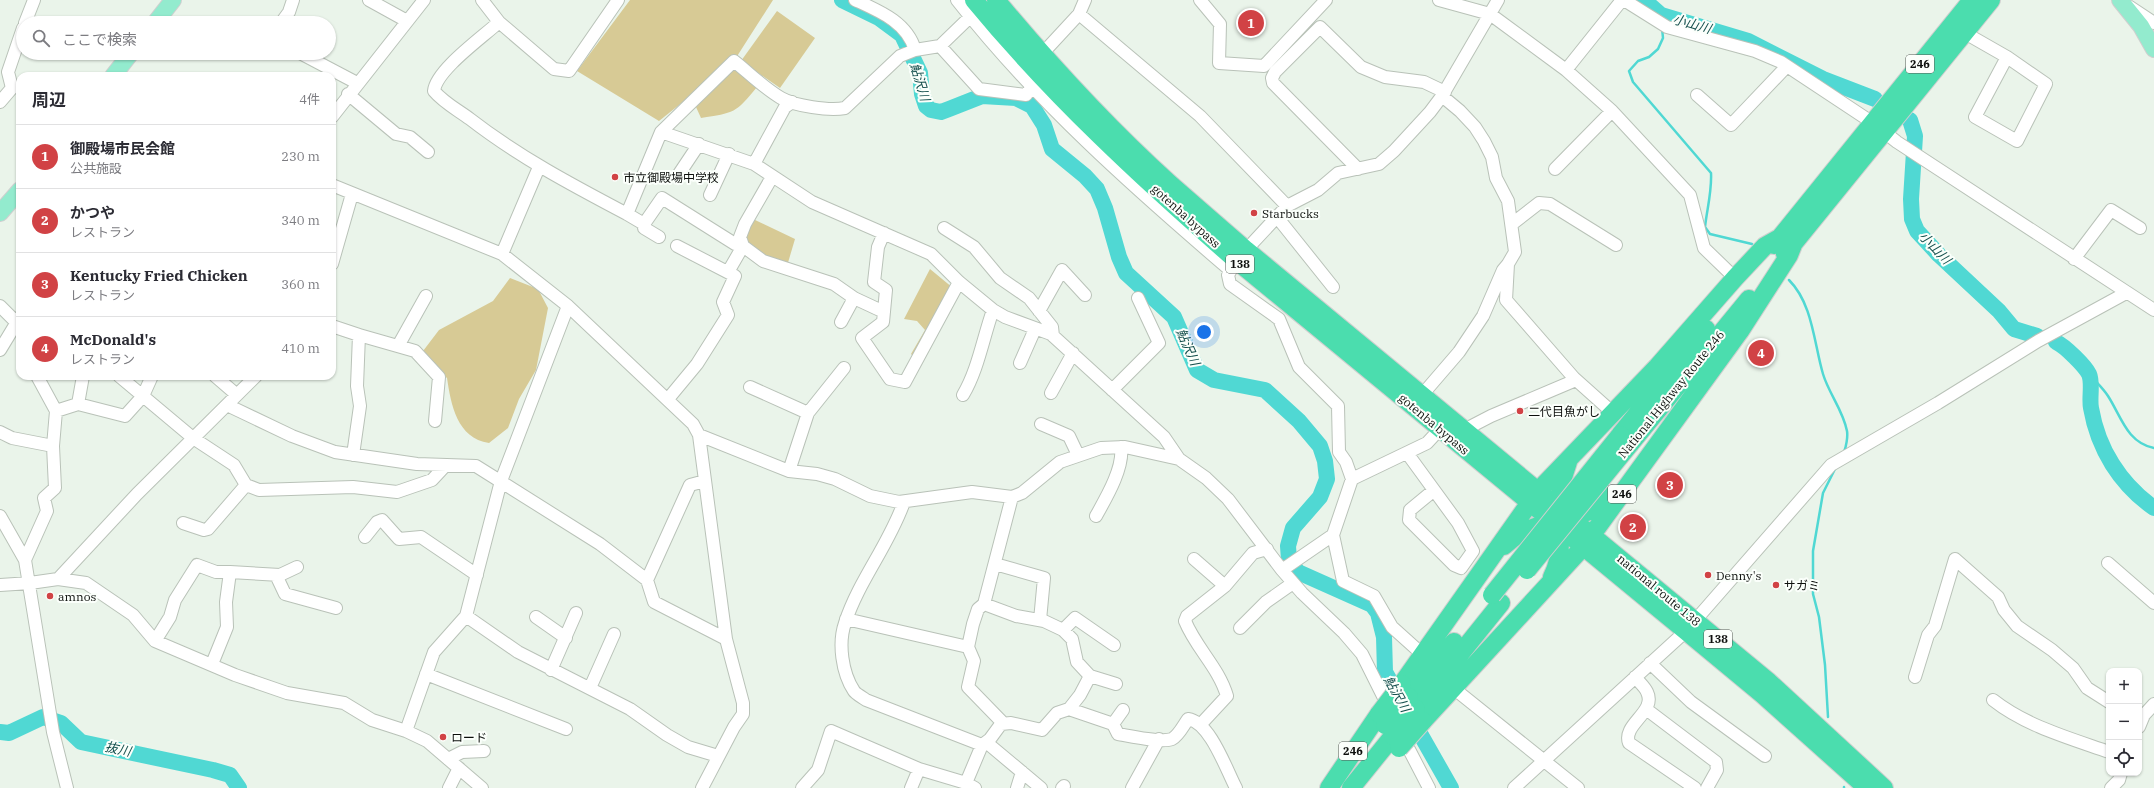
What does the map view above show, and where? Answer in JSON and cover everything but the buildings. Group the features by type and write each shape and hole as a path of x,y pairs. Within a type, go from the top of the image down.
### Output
{"highway":[{"name":"gotenba bypass","path":"996,0 1042,54 1099,114 1169,183 1238,260 1422,394 1464,430 1537,500"},
{"name":"National Highway Route 246","path":"1412,703 1878,128 1972,0"},
{"name":"National Highway Route 246","path":"1878,128 1965,33 1991,0"},
{"name":"gotenba bypass","path":"972,8 1037,82 1166,200 1440,429 1537,500"},
{"name":"246","path":"1335,788 1389,731 1412,703 1422,654 1459,603 1574,453 1656,367 1734,278 1765,246 1787,241 1789,255 1740,331 1664,435 1568,525 1547,586 1452,687 1412,703 1389,731 1351,788"},
{"path":"1459,603 1508,542 1534,528 1568,525 1584,514 1599,508 1664,435"},
{"path":"1547,586 1559,558 1568,525 1560,496 1562,477 1574,453"},
{"path":"1537,500 1568,525"},
{"name":"national route 138","path":"1568,525 1691,626 1769,682 1884,788"},
{"name":"national route 138","path":"1691,626 1762,694 1867,788"},
{"name":"246","path":"1329,788 1389,731"},
{"name":"246","path":"1363,788 1389,731"}],"main road":[{"path":"160,16 173,0"},
{"path":"2121,1 2140,26 2154,49"},
{"path":"116,72 126,60"},
{"path":"0,213 16,195"}],"street":[{"path":"28,16 34,0"},
{"path":"286,16 293,0"},
{"path":"369,0 407,21"},
{"path":"336,111 348,94 424,0"},
{"path":"482,0 499,22 554,69 568,71 618,0"},
{"path":"855,0 870,3 900,25 912,38 915,50"},
{"path":"627,214 661,132 734,61 782,98 792,102 834,110 845,108 900,56 915,50 940,46 972,8 957,0"},
{"path":"1042,54 1079,14 1085,0"},
{"path":"1200,0 1220,24 1220,63 1264,66 1326,0"},
{"path":"1439,0 1490,14 1566,70 1612,111 1690,195 1704,248 1734,278"},
{"path":"1422,654 1392,627 1374,596 1343,581 1333,536 1352,479 1346,462 1339,452 1338,406 1299,366 1278,319 1230,284 1228,280 1238,260 1287,206 1318,190 1338,173 1379,164 1394,151 1430,112 1444,94 1498,0"},
{"path":"1566,70 1623,0 1668,27 1755,51 1787,66 1915,154 2026,225 2074,259 2154,310"},
{"path":"2121,1 2154,23"},
{"path":"1079,14 1200,116 1287,206"},
{"path":"499,22 443,72 434,84 434,91 441,100 494,138 539,167 644,224 644,228 659,237"},
{"path":"1358,169 1273,83 1272,78 1275,72 1320,27 1361,67 1385,77 1424,82 1444,94 1465,116 1484,141 1492,157 1496,178 1508,201 1515,252 1503,270 1483,316 1459,352 1422,394"},
{"path":"1965,33 2007,56 2046,84 2017,141 1975,117 2007,56"},
{"path":"940,46 979,89 1026,95 1037,82"},
{"path":"0,102 12,88 8,72 16,49"},
{"path":"314,60 358,83"},
{"path":"1697,94 1731,126 1787,66"},
{"path":"348,94 396,134 410,137 428,152"},
{"path":"754,164 785,108 792,102"},
{"path":"1555,169 1612,111"},
{"path":"661,132 729,154 754,164 812,202 931,254 959,282 993,310 1005,317 1052,336 1073,353 1164,437 1179,460"},
{"path":"677,177 699,144"},
{"path":"710,195 729,154"},
{"path":"502,254 539,167"},
{"path":"728,272 743,246 740,237 745,224 772,177"},
{"path":"336,187 502,254 568,306 693,424 699,435 726,639 742,698 743,714 718,756 702,788"},
{"path":"336,250 352,194"},
{"path":"644,224 662,198 735,244 743,246 763,261 834,284 854,298 884,312"},
{"path":"1512,224 1539,203 1550,204 1616,245"},
{"path":"2074,259 2111,210 2140,228"},
{"path":"1277,217 1333,287"},
{"path":"944,228 974,247 1000,278 1029,298 1052,327 1052,336"},
{"path":"884,233 878,247 874,282 886,290 883,322 862,338 890,379 905,382 959,282"},
{"path":"668,399 697,364 728,316 723,302 735,276 677,246"},
{"path":"1508,264 1506,300 1576,380 1612,412"},
{"path":"1039,311 1062,270 1085,296"},
{"path":"1514,788 1691,626 1831,465 1938,403 2038,341 2126,293"},
{"path":"398,346 426,296"},
{"path":"841,322 854,298"},
{"path":"1112,390 1159,344 1138,298"},
{"path":"0,306 16,323"},
{"path":"406,731 434,652 466,616 501,481 568,306"},
{"path":"963,395 972,380 983,338 993,310"},
{"path":"336,327 359,336 398,346 420,355 439,376 435,421"},
{"path":"0,350 16,328"},
{"path":"1020,363 1035,329"},
{"path":"353,455 360,406 357,386 359,336"},
{"path":"1051,393 1073,353"},
{"path":"789,471 808,413 844,368"},
{"path":"25,560 47,511 44,498 55,488 53,446 56,411 39,380"},
{"path":"78,404 82,380"},
{"path":"125,380 193,438 234,465 246,485 259,490 353,487 397,492 432,480 446,465"},
{"path":"56,411 78,404 125,416 143,396 150,380"},
{"path":"220,380 237,395"},
{"path":"58,579 132,499 252,380"},
{"path":"1464,430 1491,416 1576,380"},
{"path":"750,387 808,413"},
{"path":"227,405 314,446 353,455 417,464 476,466 600,544 647,580 654,602 726,639"},
{"path":"1041,424 1069,436 1078,455"},
{"path":"1352,479 1426,443 1440,429"},
{"path":"0,432 12,438 53,446"},
{"path":"699,435 789,471 817,474 835,479 870,496 904,502 972,492 1012,497 1022,493 1060,462 1101,448 1122,447 1179,460 1206,478 1228,499 1267,549 1288,566 1293,583 1333,621 1362,654 1416,766 1429,788"},
{"path":"1096,516 1108,494 1123,457 1122,447"},
{"path":"1407,453 1433,491 1458,523 1473,551 1461,568 1454,565 1409,520 1410,510 1433,491"},
{"path":"647,580 690,485 705,481"},
{"path":"183,524 208,529 246,485"},
{"path":"1003,724 968,687 974,661 968,647 978,609 984,604 1012,497"},
{"path":"904,502 891,533 846,619 842,645 846,671 854,692 866,700 984,744 1041,788"},
{"path":"0,516 25,560 30,583 53,732 67,788"},
{"path":"365,537 377,522 382,520 399,539 420,537 477,575"},
{"path":"1288,566 1333,536"},
{"path":"1201,724 1226,696 1223,681 1191,637 1185,621 1187,616 1225,586 1253,553 1267,549"},
{"path":"1194,559 1225,586"},
{"path":"1915,677 1928,635 1934,626 1955,559 1998,597 2004,610 2017,626 2052,650 2073,668 2087,688 2106,700"},
{"path":"2108,563 2154,602"},
{"path":"995,564 1044,578 1040,620"},
{"path":"155,641 170,617 175,600 197,565 216,572 280,575 297,567"},
{"path":"212,664 227,627 226,602 230,572"},
{"path":"276,574 285,594 336,608"},
{"path":"0,585 58,579 86,583 133,615 155,641 212,664 234,675 287,693 344,703 372,720 406,731 427,741 482,788"},
{"path":"1240,628 1266,602 1293,583"},
{"path":"984,604 1016,616 1040,620 1064,630 1072,639 1077,662 1090,676 1116,684"},
{"path":"551,670 576,614"},
{"path":"466,616 518,652 630,709 667,735 688,747 718,756"},
{"path":"536,617 566,638"},
{"path":"1064,630 1075,618 1114,645"},
{"path":"846,619 968,647"},
{"path":"590,688 614,634"},
{"path":"1650,664 1691,702 1765,756"},
{"path":"426,674 566,729"},
{"path":"802,788 818,770 830,731 919,769 970,786 984,744 1003,724 1011,723 1042,730 1057,713 1069,709 1080,695 1090,676"},
{"path":"1635,677 1648,692 1648,701 1646,709 1629,732 1627,738 1629,743 1695,788"},
{"path":"1452,687 1578,788"},
{"path":"1993,700 2008,712 2060,735 2106,751"},
{"path":"2142,717 2154,704"},
{"path":"1069,709 1113,724 1118,734 1159,739 1171,739 1178,734 1188,719 1195,720 1201,724 1215,744 1236,788"},
{"path":"1646,709 1716,762 1717,770 1706,788"},
{"path":"1113,724 1123,710"},
{"path":"1132,788 1159,739"},
{"path":"448,759 462,752 484,751"},
{"path":"449,788 459,768"},
{"path":"911,788 919,769"},
{"path":"1017,788 1022,772"},
{"path":"2111,788 2119,780 2120,776"}],"shaded area":[{"path":"630,0 773,0 734,61 659,121 577,71"},
{"path":"777,11 815,38 780,88 741,61"},
{"path":"731,67 757,87 739,107 734,110 721,115 701,118 696,107"},
{"path":"753,219 795,239 787,266 742,244"},
{"path":"930,269 953,288 915,358 911,354 925,330 917,321 904,319"},
{"path":"510,278 538,289 548,308 536,370 519,399 508,428 489,443 478,440 470,435 463,427 454,409 447,378 420,355 439,330 493,301"}],"waterway":[{"name":"鮎沢川","path":"842,0 879,18 902,35 920,73 922,94 926,106 931,110 941,112 982,96 1016,98 1032,106 1044,125 1052,149 1085,176 1097,189 1105,208 1119,257 1126,273 1174,317 1197,370 1214,380 1265,390 1299,421 1320,446 1325,461 1327,479 1320,497 1293,528 1288,546 1289,560 1298,572 1372,605 1378,613 1384,637 1385,672 1451,788"},
{"name":"小山川","path":"1644,0 1661,15 1748,41 1823,79 1875,99"},
{"path":"1662,28 1663,38 1658,49 1649,57 1638,61 1629,71 1633,82 1711,173 1710,193 1705,227 1710,234 1752,244"},
{"name":"小山川","path":"1910,120 1915,136 1911,199 1912,219 1917,231 1939,255 1999,311 2014,329 2037,336"},
{"path":"1789,280 1797,290 1808,312 1823,374 1845,423 1847,436 1844,452"},
{"name":"小山川","path":"2056,342 2074,356 2089,374 2094,423 2099,438 2112,464 2131,488 2154,508"},
{"path":"2089,374 2106,393 2131,435 2137,441 2154,448"},
{"path":"1828,717 1825,665 1819,617 1813,594 1813,551 1823,493 1835,469"},
{"name":"抜川","path":"0,732 9,733 43,717 61,723 81,742 213,770 230,775 239,788"}],"place":[{"name":"御殿場市民会館","path":"1251,23"},
{"name":"市立御殿場中学校","path":"615,177"},
{"name":"Starbucks","path":"1254,213"},
{"name":"McDonald's","path":"1761,353"},
{"name":"二代目魚がし","path":"1520,411"},
{"name":"Kentucky Fried Chicken","path":"1670,485"},
{"name":"かつや","path":"1633,527"},
{"name":"Denny's","path":"1708,575"},
{"name":"サガミ","path":"1776,585"},
{"name":"amnos","path":"50,596"},
{"name":"ロード","path":"443,737"}]}
